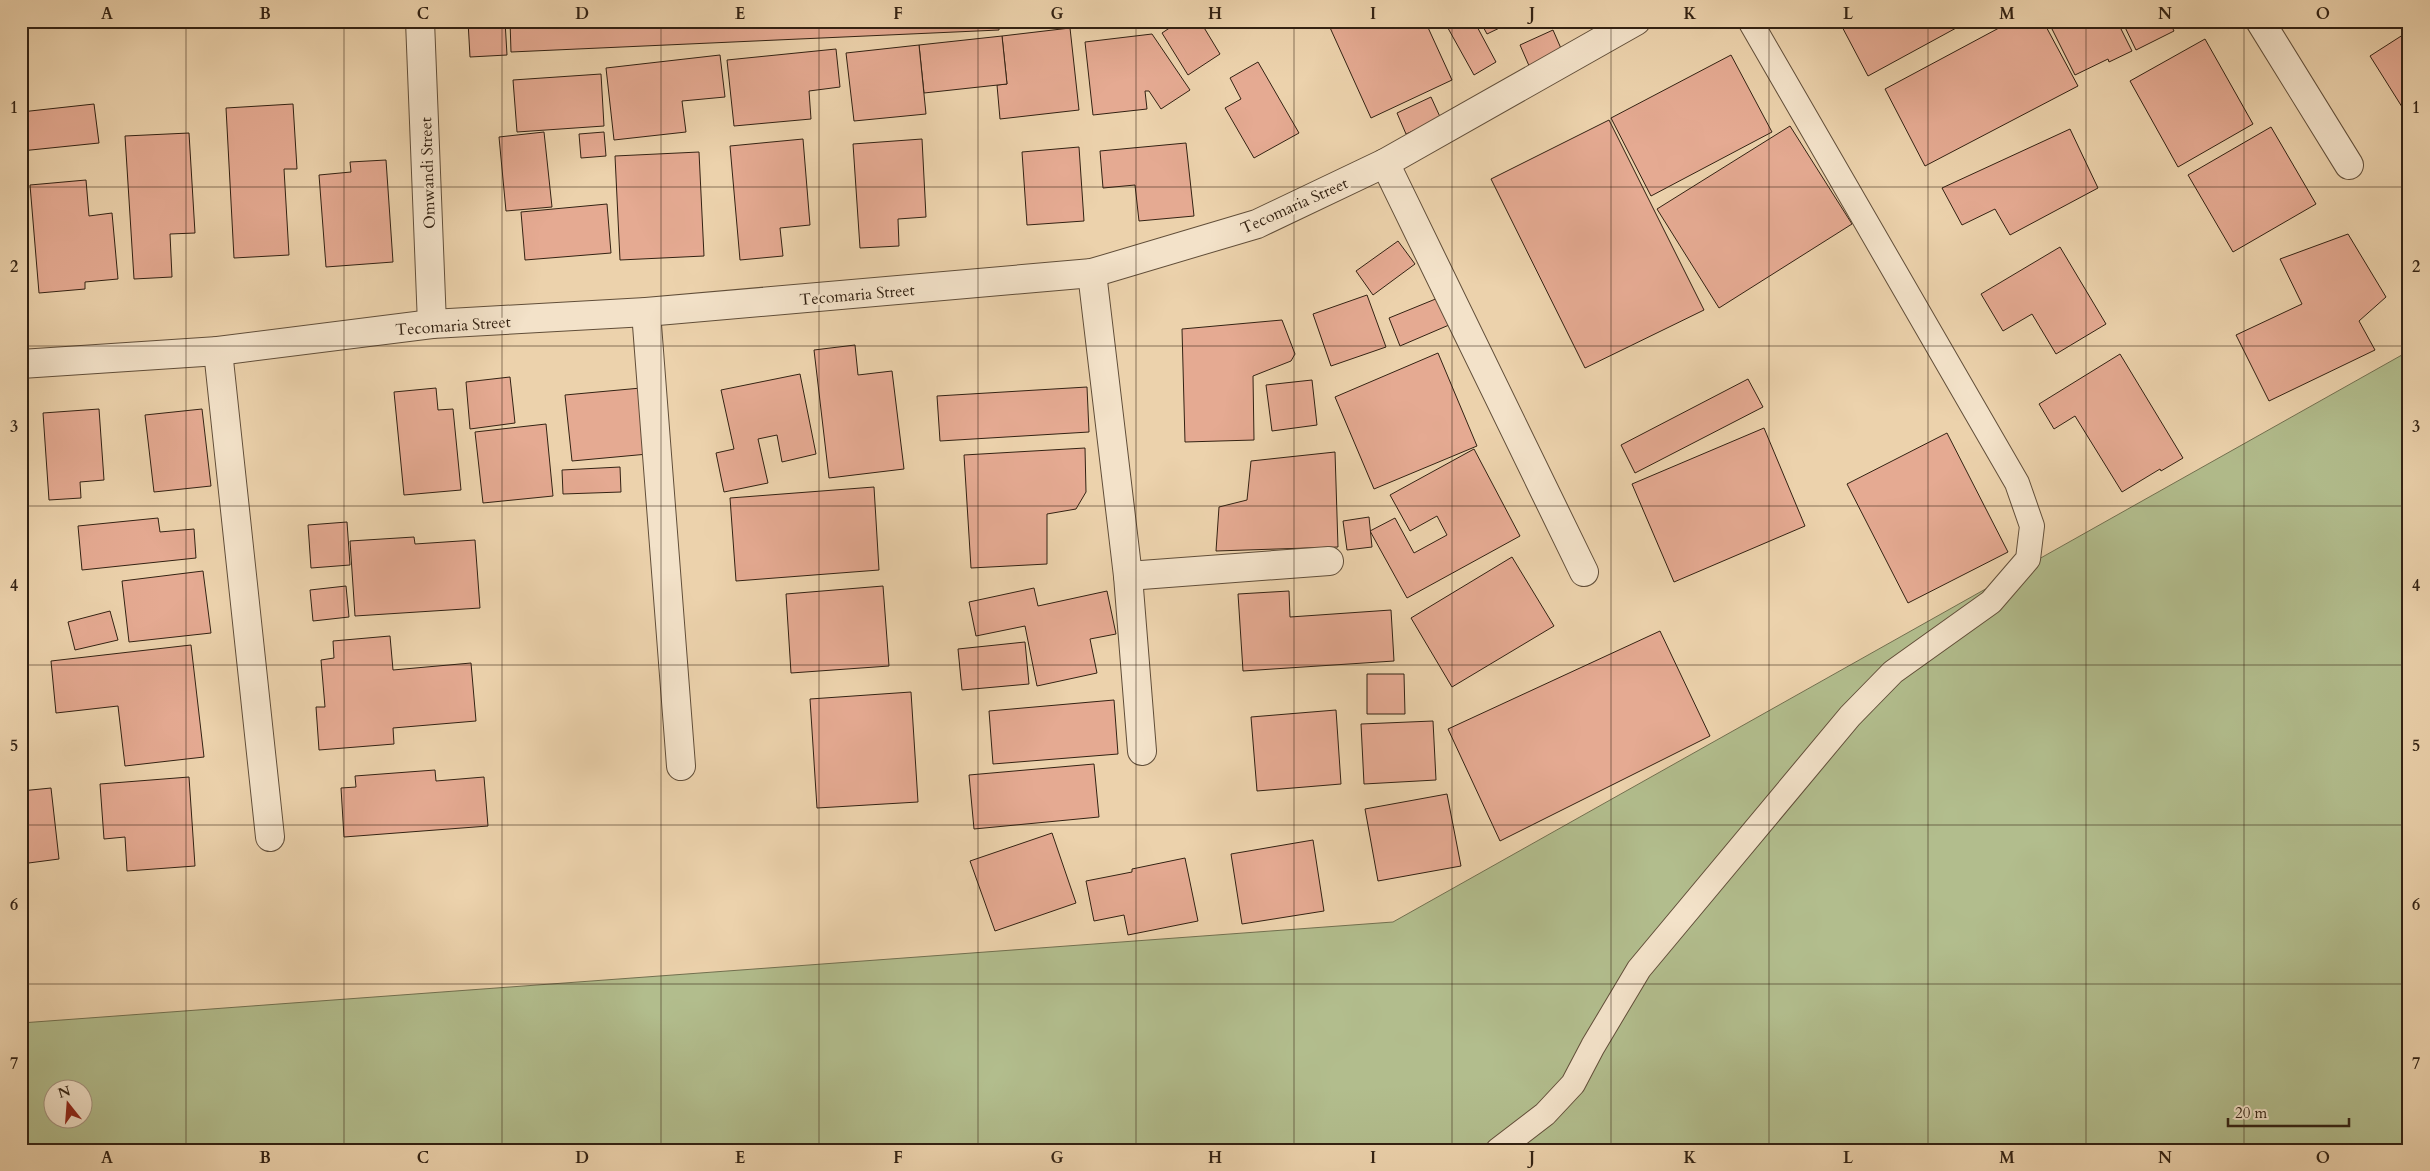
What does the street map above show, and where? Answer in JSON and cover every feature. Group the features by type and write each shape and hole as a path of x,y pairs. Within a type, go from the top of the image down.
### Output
{"street":[{"name":"Omwandi Street","path":"420,21 432,324"},
{"name":"Tecomaria Street","path":"21,364 218,350 432,324 646,312 1092,273 1257,224 1386,164 1636,21"},
{"path":"2260,21 2350,165"},
{"path":"1386,164 1584,572"},
{"path":"1092,273 1128,576 1142,751"},
{"path":"646,312 681,766"},
{"path":"218,350 270,837"},
{"path":"1128,576 1329,560"}],"lane":[{"path":"1498,1150 1545,1114 1573,1084 1592,1046 1640,969 1850,716 1894,672 1991,602 2028,559 2032,526 2017,483 1750,21"}],"green space":[{"path":"2409,351 2409,1150 21,1150 21,1023 1393,922"}],"building":[{"path":"468,21 505,21 507,55 470,57"},
{"path":"510,21 999,21 999,30 511,52"},
{"path":"1180,21 1200,21 1220,54 1188,75 1162,33"},
{"path":"1327,21 1425,21 1452,80 1371,118"},
{"path":"1444,21 1474,21 1496,62 1474,75"},
{"path":"1480,21 1514,21 1487,34"},
{"path":"1839,21 1969,21 1868,76"},
{"path":"2012,21 2043,21 2078,86 1925,166 1885,89"},
{"path":"2048,21 2117,21 2132,51 2109,62 2108,59 2075,75"},
{"path":"2122,21 2169,21 2174,31 2136,50"},
{"path":"1070,28 1079,110 1000,119 997,85 1007,84 1002,36"},
{"path":"1553,30 1563,53 1530,68 1520,45"},
{"path":"2409,31 2409,118 2370,56"},
{"path":"1152,34 1190,90 1161,109 1149,91 1145,91 1147,109 1093,115 1085,42"},
{"path":"1002,36 1007,84 924,93 919,45"},
{"path":"2205,39 2253,124 2178,167 2130,81"},
{"path":"919,45 926,114 854,121 846,53"},
{"path":"836,49 840,87 809,91 811,119 734,126 727,60"},
{"path":"720,55 725,97 682,101 686,132 614,140 606,68"},
{"path":"1731,55 1772,132 1651,196 1611,118"},
{"path":"1258,62 1299,133 1254,158 1225,108 1241,99 1230,78"},
{"path":"601,74 604,126 517,132 513,80"},
{"path":"1431,97 1441,119 1406,134 1397,113"},
{"path":"94,104 99,143 21,151 21,112"},
{"path":"293,104 297,169 284,169 289,255 234,258 226,108"},
{"path":"1609,120 1704,310 1585,368 1491,179"},
{"path":"1790,126 1852,224 1719,308 1657,209"},
{"path":"2271,127 2316,204 2233,252 2188,175"},
{"path":"2070,129 2098,188 2010,235 1995,209 1962,225 1942,188"},
{"path":"544,132 552,207 506,211 499,137"},
{"path":"604,132 606,156 581,158 579,134"},
{"path":"189,133 195,233 170,234 172,277 134,279 125,136"},
{"path":"803,139 810,225 780,228 783,256 740,260 730,146"},
{"path":"922,139 926,217 898,219 899,246 860,248 853,144"},
{"path":"1186,143 1194,216 1139,221 1135,185 1103,188 1100,151"},
{"path":"1079,147 1084,221 1027,225 1022,152"},
{"path":"699,152 704,256 620,260 615,156"},
{"path":"386,160 393,262 326,267 319,175 351,172 350,162"},
{"path":"86,180 89,216 112,213 118,279 85,282 85,289 39,293 30,185"},
{"path":"607,204 611,253 525,260 521,212"},
{"path":"2348,234 2386,297 2359,321 2375,350 2269,401 2236,335 2302,304 2280,259"},
{"path":"21,238 25,281 21,282"},
{"path":"1398,241 1415,264 1373,295 1356,271"},
{"path":"2060,247 2106,324 2056,354 2032,314 2003,331 1981,294"},
{"path":"1367,295 1386,347 1331,366 1313,314"},
{"path":"1438,298 1449,325 1400,346 1389,318"},
{"path":"1282,320 1295,354 1291,361 1253,376 1254,440 1185,442 1182,329"},
{"path":"855,345 858,375 892,371 904,469 829,478 814,350"},
{"path":"1438,353 1477,446 1374,489 1335,397"},
{"path":"2120,354 2183,458 2161,471 2160,469 2122,492 2075,416 2054,429 2039,404"},
{"path":"800,374 816,454 782,462 777,435 758,439 768,483 724,492 716,453 734,449 721,390"},
{"path":"510,377 515,423 470,429 466,382"},
{"path":"1748,379 1763,407 1635,473 1621,445"},
{"path":"1312,380 1317,425 1272,431 1266,385"},
{"path":"1087,387 1089,432 940,441 937,396"},
{"path":"436,388 438,410 453,409 461,490 404,495 394,392"},
{"path":"641,388 648,454 572,461 565,395"},
{"path":"99,409 104,480 80,482 81,498 49,500 43,413"},
{"path":"202,409 211,486 154,492 145,415"},
{"path":"546,424 553,496 483,503 475,432"},
{"path":"1764,428 1805,526 1674,582 1632,484"},
{"path":"1947,433 2008,552 1908,603 1847,484"},
{"path":"1085,448 1086,492 1076,509 1047,514 1047,564 971,568 964,455"},
{"path":"1474,449 1520,536 1407,598 1370,531 1395,518 1414,553 1447,535 1437,516 1410,531 1390,495"},
{"path":"1335,452 1338,547 1216,551 1219,507 1247,500 1251,461"},
{"path":"620,467 621,492 563,494 562,470"},
{"path":"874,487 879,570 736,581 730,498"},
{"path":"1369,517 1372,547 1347,550 1343,521"},
{"path":"158,518 160,532 194,529 196,558 82,570 78,526"},
{"path":"347,522 350,565 311,568 308,525"},
{"path":"414,537 415,544 475,540 480,608 355,616 350,541"},
{"path":"1512,557 1554,626 1452,687 1411,618"},
{"path":"203,571 211,633 129,642 122,581"},
{"path":"346,586 349,617 313,621 310,590"},
{"path":"883,586 889,666 791,673 786,594"},
{"path":"1034,588 1038,606 1107,591 1116,634 1090,639 1097,673 1037,686 1025,626 976,636 969,602"},
{"path":"1289,591 1290,617 1391,610 1394,661 1243,671 1238,594"},
{"path":"110,611 118,640 75,650 68,622"},
{"path":"1660,631 1710,736 1500,841 1448,729"},
{"path":"390,636 393,670 471,663 476,721 393,728 394,744 319,750 316,707 325,707 321,660 334,658 333,641"},
{"path":"1025,642 1029,684 962,690 958,649"},
{"path":"191,645 204,757 125,766 118,706 56,713 51,661"},
{"path":"1367,674 1404,674 1405,714 1367,714"},
{"path":"911,692 918,802 817,808 810,699"},
{"path":"1114,700 1118,754 993,764 989,711"},
{"path":"1336,710 1341,784 1257,791 1251,717"},
{"path":"1433,721 1436,780 1364,784 1361,724"},
{"path":"1094,764 1099,817 974,829 969,775"},
{"path":"435,770 436,781 484,777 488,826 344,837 341,788 356,787 355,776"},
{"path":"189,777 195,866 127,871 125,837 104,839 100,784"},
{"path":"51,788 59,859 21,864 21,791"},
{"path":"1447,794 1461,866 1378,881 1365,809"},
{"path":"1052,833 1076,903 995,931 970,861"},
{"path":"1313,840 1324,911 1242,924 1231,854"},
{"path":"1185,858 1198,921 1128,935 1124,915 1094,921 1086,881 1132,872 1132,869"},
{"path":"21,944 26,988 21,988"}]}
